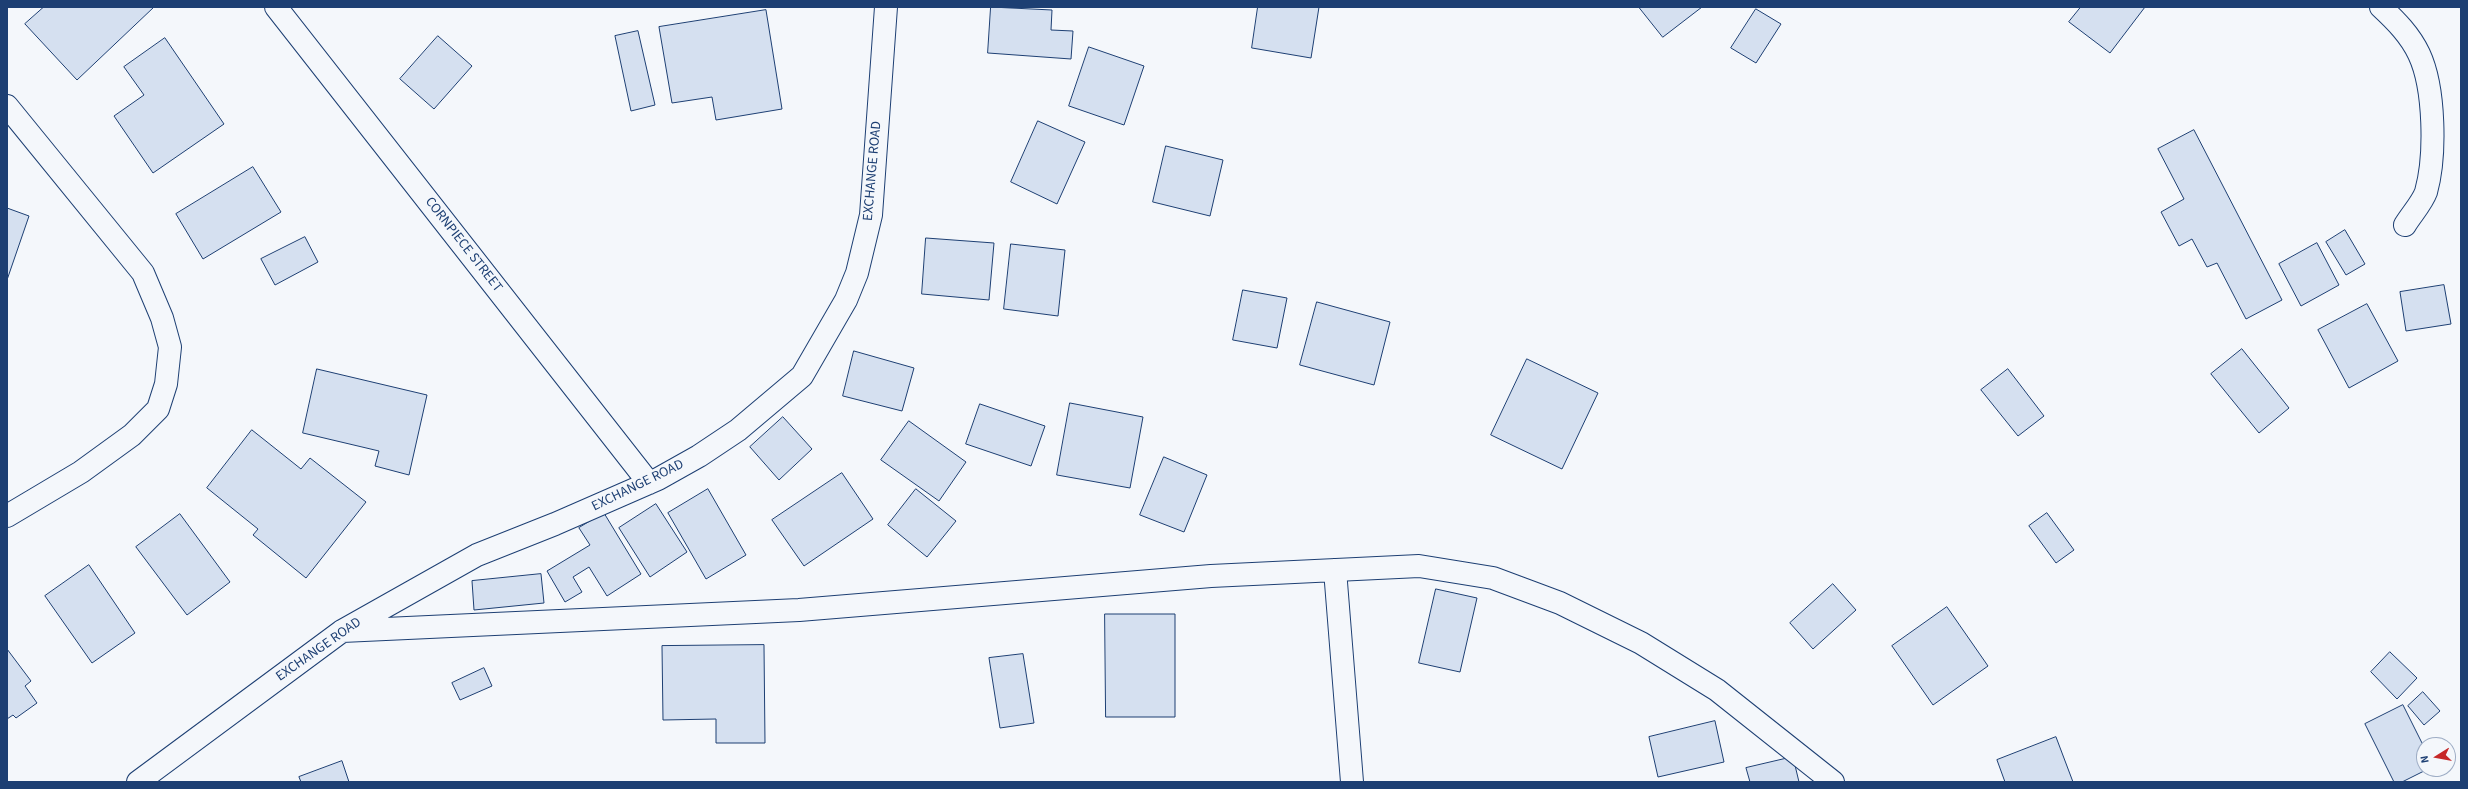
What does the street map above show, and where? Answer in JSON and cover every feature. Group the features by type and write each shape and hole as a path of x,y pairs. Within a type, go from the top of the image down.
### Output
{"street":[{"name":"CORNPIECE STREET","path":"276,7 649,483"},
{"name":"EXCHANGE ROAD","path":"138,782 342,631 477,555 555,524 649,483 699,456 738,430 802,376 846,300 857,273 871,215 886,7"},
{"path":"2381,7 2402,27 2419,54 2428,80 2433,152 2425,193 2405,225"},
{"path":"7,106 143,273 162,318 170,347 166,384 158,409 132,435 81,472 7,516"},
{"path":"342,631 799,610 1211,576 1419,566 1493,578 1560,603 1640,644 1717,690 1833,782"},
{"path":"1335,570 1352,782"}],"building":[{"path":"44,7 154,7 77,80 25,24"},
{"path":"991,7 1052,10 1051,30 1073,31 1071,59 988,53"},
{"path":"1258,7 1319,7 1311,58 1252,48"},
{"path":"1639,7 1702,7 1663,37"},
{"path":"2081,7 2145,7 2110,53 2069,22"},
{"path":"1756,9 1781,24 1756,63 1731,48"},
{"path":"766,10 782,109 716,120 712,97 672,103 659,27"},
{"path":"638,31 655,105 631,111 615,36"},
{"path":"438,36 472,66 434,109 400,79"},
{"path":"165,38 224,124 153,173 114,116 144,95 124,67"},
{"path":"1089,47 1144,66 1124,125 1069,106"},
{"path":"1038,121 1085,142 1057,204 1011,182"},
{"path":"2194,130 2282,300 2246,319 2217,263 2207,267 2192,239 2179,246 2161,212 2184,199 2158,149"},
{"path":"1166,146 1223,160 1210,216 1153,202"},
{"path":"253,167 281,212 203,259 176,214"},
{"path":"7,208 29,216 7,280"},
{"path":"2345,230 2365,264 2346,275 2326,242"},
{"path":"305,237 318,262 275,285 261,259"},
{"path":"926,238 994,243 989,300 922,294"},
{"path":"2317,243 2339,285 2301,306 2279,264"},
{"path":"1011,244 1065,250 1058,316 1004,309"},
{"path":"2444,285 2451,324 2406,331 2400,292"},
{"path":"1243,290 1287,298 1277,348 1233,340"},
{"path":"1317,302 1390,322 1374,385 1300,365"},
{"path":"2367,304 2398,361 2349,388 2318,330"},
{"path":"2242,349 2289,408 2259,433 2211,374"},
{"path":"854,351 914,368 902,411 843,396"},
{"path":"1527,359 1598,393 1562,469 1491,435"},
{"path":"317,369 427,395 409,475 375,466 379,451 303,433"},
{"path":"2008,369 2044,416 2018,436 1981,390"},
{"path":"1070,403 1143,417 1130,488 1057,475"},
{"path":"980,404 1045,426 1031,466 966,444"},
{"path":"783,417 812,449 779,480 750,447"},
{"path":"909,421 966,462 939,501 881,460"},
{"path":"252,430 301,469 310,458 366,502 306,578 253,535 258,529 207,488"},
{"path":"1164,457 1207,475 1184,532 1140,515"},
{"path":"842,473 873,519 804,566 772,520"},
{"path":"708,489 746,555 706,579 668,513"},
{"path":"916,489 956,521 927,557 888,525"},
{"path":"656,504 687,552 650,577 619,528"},
{"path":"604,513 641,574 607,596 589,567 573,577 582,592 565,602 547,571 590,545 579,528"},
{"path":"2047,513 2074,550 2056,563 2029,526"},
{"path":"180,514 230,582 187,615 136,547"},
{"path":"89,565 135,633 92,663 45,596"},
{"path":"541,574 544,603 474,610 472,581"},
{"path":"1833,584 1856,610 1813,649 1790,623"},
{"path":"1436,589 1477,598 1460,672 1419,663"},
{"path":"1947,607 1988,666 1933,705 1892,646"},
{"path":"1105,614 1175,614 1175,717 1106,717"},
{"path":"764,645 765,743 716,743 716,719 663,720 662,646"},
{"path":"7,649 31,681 25,686 37,703 16,718 13,715 7,719"},
{"path":"2390,652 2417,678 2397,699 2371,672"},
{"path":"1023,654 1034,723 1000,728 989,658"},
{"path":"484,668 492,686 460,700 452,683"},
{"path":"2423,692 2440,711 2424,725 2408,706"},
{"path":"2403,705 2419,737 2416,737 2416,775 2402,782 2394,782 2365,724"},
{"path":"1715,721 1724,762 1658,777 1649,737"},
{"path":"2056,737 2073,782 2005,782 1997,760"},
{"path":"1793,757 1799,782 1750,782 1746,768"},
{"path":"342,761 349,782 301,782 299,777"}]}
